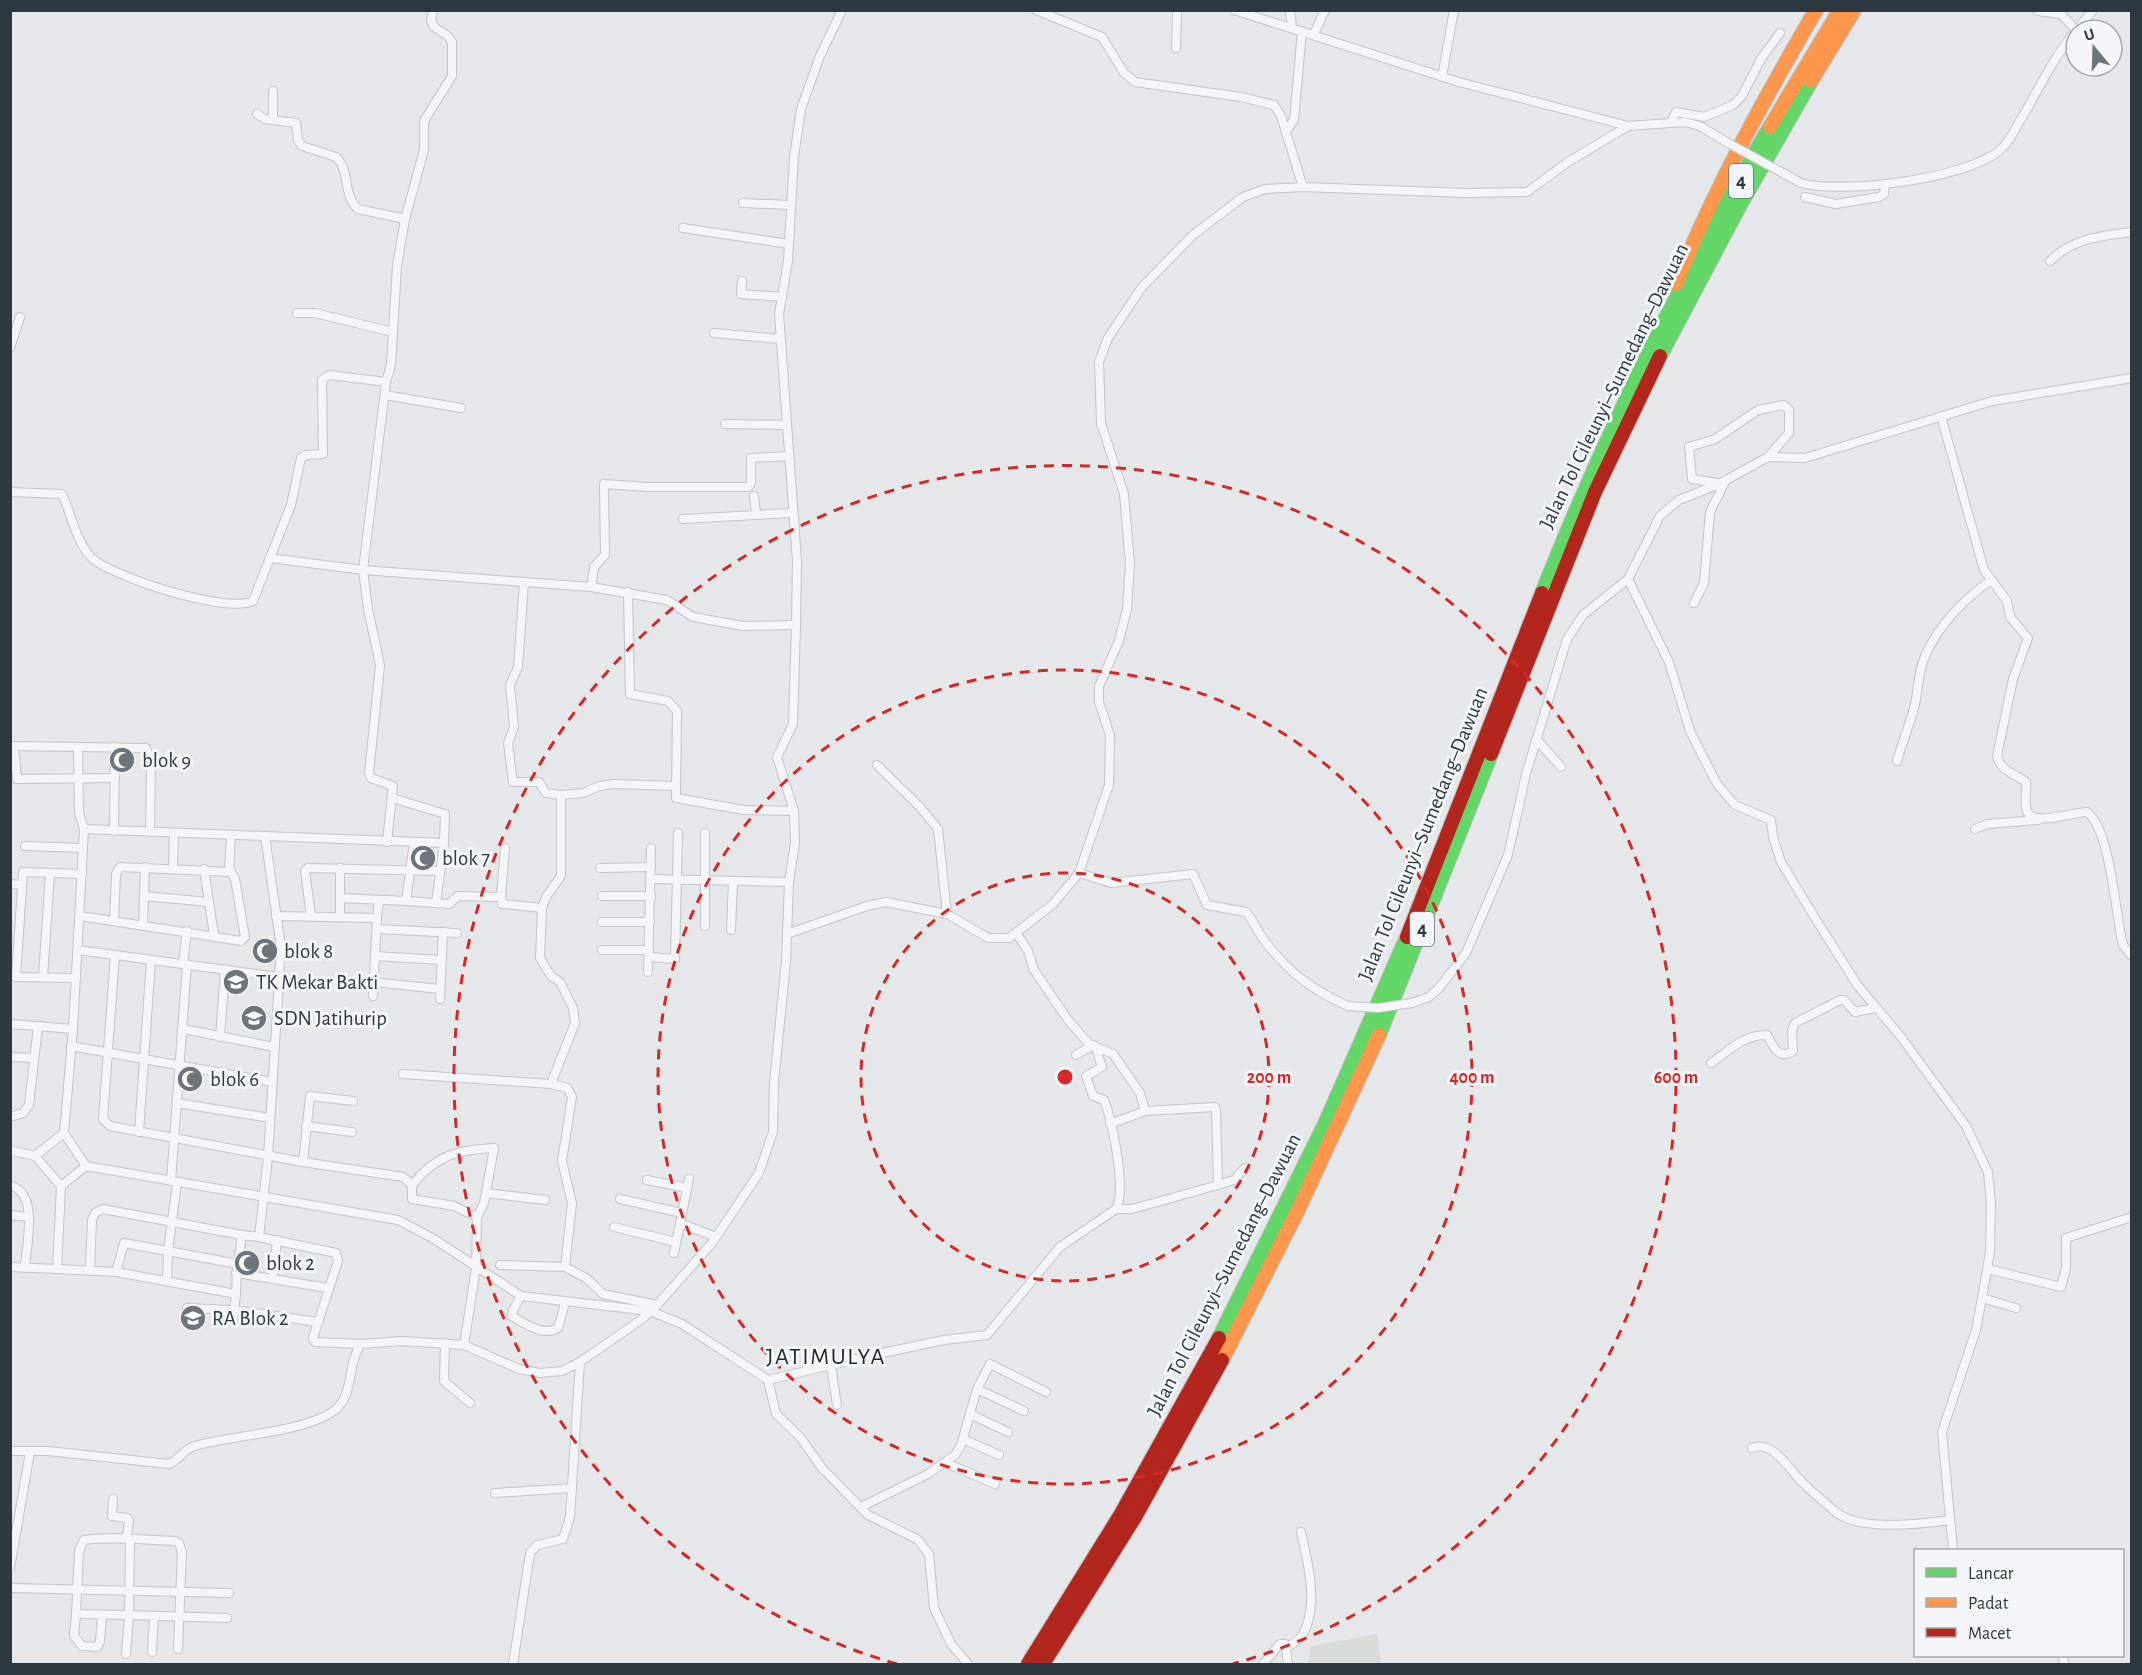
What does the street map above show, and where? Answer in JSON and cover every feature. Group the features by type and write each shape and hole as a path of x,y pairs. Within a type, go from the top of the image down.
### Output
{"highway":[{"path":"1649,356 1685,260 1732,158 1756,110 1816,10"},
{"name":"Jalan Tol Cileunyi–Sumedang–Dawuan","path":"1028,1665 1104,1545 1239,1300 1356,1055 1408,935 1559,549 1612,428 1699,257 1785,102 1840,10"},
{"name":"Jalan Tol Cileunyi–Sumedang–Dawuan","path":"1043,1665 1165,1464 1203,1396 1291,1222 1372,1050 1597,487 1663,351 1757,173 1854,10"},
{"path":"1757,173 1865,10"}],"street":[{"path":"387,842 393,786 371,778 369,774 380,665 368,609 363,570 386,382 391,365 397,266 405,219 424,150 424,121 452,76 452,42 448,36 434,27 431,21 433,10"},
{"path":"90,1269 92,1220 98,1210 103,1209 278,1240 336,1253 338,1261 317,1322 313,1338 315,1342 361,1344 402,1341 464,1345 519,1369 540,1373 562,1371 580,1362 653,1308 716,1237 759,1173 771,1142 789,882 795,843 794,811 777,757 793,724 797,561 791,513 784,356 780,339 779,314 789,244 794,156 805,93 842,10"},
{"path":"1036,10 1102,37 1124,73 1135,82 1241,97 1274,105 1279,109 1303,187"},
{"path":"1176,48 1177,10"},
{"path":"1233,10 1314,34 1352,50 1442,77 1628,126 1671,122 1700,126 1801,183 1841,188 1885,185 1923,178 1965,166 1997,152 2016,129 2064,50"},
{"path":"1290,10 1292,27"},
{"path":"1314,34 1325,10"},
{"path":"1442,77 1454,10"},
{"path":"2038,11 2061,14 2065,18"},
{"path":"1286,131 1294,120 1302,31"},
{"path":"1671,122 1676,112 1704,117 1733,105 1742,96 1761,59 1780,33"},
{"path":"273,91 273,118"},
{"path":"257,114 260,117 296,123 298,140 302,146 330,153 341,162 348,194 358,209 405,219"},
{"path":"787,934 880,902 947,914 988,938 1002,940 1017,934 1040,916 1068,889 1079,873 1109,785 1111,745 1099,702 1099,686 1119,641 1127,609 1130,564 1124,494 1101,423 1099,362 1108,338 1142,287 1193,235 1227,207 1253,192 1303,187 1466,193 1527,192 1568,162 1628,126"},
{"path":"1805,197 1836,204 1879,197 1884,194 1885,185"},
{"path":"743,203 790,205"},
{"path":"683,228 789,244"},
{"path":"2050,261 2075,242 2132,232"},
{"path":"742,281 741,294 782,297"},
{"path":"297,313 315,314 393,332"},
{"path":"10,348 20,317"},
{"path":"714,333 780,339"},
{"path":"10,492 62,494 80,539 93,559 102,566 159,588 201,600 242,605 253,601 291,505 301,458 306,455 323,454 322,380 329,375 386,382"},
{"path":"1768,457 1804,458 1992,401 2132,378"},
{"path":"385,394 461,408"},
{"path":"1079,873 1111,883 1193,874 1207,905 1246,912 1278,960 1293,974 1325,996 1348,1006 1378,1008 1412,1003 1429,997 1466,954 1508,855 1524,784 1567,639 1583,615 1628,579 1660,516 1679,500 1722,482 1768,457 1789,433 1789,410 1784,405 1758,410 1715,439 1689,447 1692,479 1722,482"},
{"path":"1941,416 1962,498 1984,570 2007,601 2010,617 2028,638 2013,679 1998,758 2002,767 2026,782 2027,811 2038,820"},
{"path":"725,424 786,424"},
{"path":"591,587 594,567 605,555 604,484 647,488 748,487 751,483 752,458 789,456"},
{"path":"1694,603 1704,583 1710,512 1722,482"},
{"path":"754,496 756,514"},
{"path":"683,519 791,513"},
{"path":"270,558 363,570 591,587 667,600 686,615 700,619 743,626 796,625"},
{"path":"1628,579 1669,662 1690,731 1717,784 1735,805 1771,820 1773,837 1781,862 1858,986 1901,1037 1966,1126 1986,1164 1991,1203 1987,1269 1972,1341 1942,1432 1953,1549"},
{"path":"1897,761 1915,706 1916,681 1926,653 1954,612 1973,592 1990,581"},
{"path":"524,582 518,667 510,685 514,727 508,739 511,779 519,784 539,782 546,793 561,795 583,793 600,786 614,784 675,786"},
{"path":"627,592 630,694 668,701 675,707 675,786 678,799 744,810 794,811"},
{"path":"1537,740 1561,767"},
{"path":"115,778 17,779 12,746 144,747 149,750 150,832"},
{"path":"78,747 79,813 84,829 73,1029 64,1133 86,1166 406,1223 521,1296 565,1303 653,1308"},
{"path":"114,831 116,747"},
{"path":"877,765 919,806 938,829 947,914"},
{"path":"551,1084 575,1023 575,1014 560,982 551,976 540,958 542,908 546,897 561,876 561,795"},
{"path":"392,798 445,814 444,843 436,903"},
{"path":"1975,829 1987,824 2038,820 2087,812 2096,822 2105,849 2123,945 2132,956"},
{"path":"84,829 444,843"},
{"path":"173,868 174,833"},
{"path":"602,950 675,959 678,833"},
{"path":"705,834 705,926"},
{"path":"80,916 241,941 245,937 235,879 229,871 231,835"},
{"path":"260,1237 268,1157 281,947 265,836"},
{"path":"406,901 414,842"},
{"path":"26,846 83,848"},
{"path":"505,848 501,897 504,905 542,908"},
{"path":"648,972 651,848"},
{"path":"114,921 117,870 125,866 229,871"},
{"path":"143,925 145,867"},
{"path":"600,868 651,867"},
{"path":"311,916 307,868 440,871"},
{"path":"340,868 340,915"},
{"path":"204,869 214,935"},
{"path":"76,978 16,977 14,972 23,872 82,874"},
{"path":"43,977 50,873"},
{"path":"651,879 789,882"},
{"path":"731,930 733,881"},
{"path":"10,884 22,885"},
{"path":"340,898 449,904 461,895 501,897"},
{"path":"144,896 209,902"},
{"path":"602,896 651,896"},
{"path":"373,996 379,900"},
{"path":"276,916 340,915 377,918"},
{"path":"602,922 650,922"},
{"path":"376,929 457,933"},
{"path":"167,1280 187,931"},
{"path":"440,999 443,932"},
{"path":"1017,934 1028,951 1034,970 1068,1020 1089,1044 1108,1050 1117,1059 1140,1093 1145,1111"},
{"path":"78,950 278,976"},
{"path":"115,955 103,1119 110,1126 268,1157 403,1177 412,1185"},
{"path":"375,956 442,960"},
{"path":"139,1132 151,960"},
{"path":"220,1037 225,969"},
{"path":"374,982 440,989"},
{"path":"1711,1064 1731,1046 1761,1035 1767,1035 1775,1051 1781,1054 1790,1053 1793,1051 1792,1030 1795,1023 1840,1000 1844,1000 1855,1012 1875,1008"},
{"path":"10,1024 73,1029"},
{"path":"10,1117 23,1113 29,1105 38,1026"},
{"path":"183,1029 274,1047"},
{"path":"1076,1055 1094,1045"},
{"path":"1094,1045 1102,1067 1086,1076 1093,1096 1104,1100 1119,1163 1119,1198 1116,1209"},
{"path":"71,1046 272,1082"},
{"path":"10,1057 34,1058"},
{"path":"403,1074 551,1084 567,1088 572,1096 561,1151 572,1203 565,1267"},
{"path":"303,1162 310,1096 353,1101"},
{"path":"177,1103 270,1118"},
{"path":"1110,1124 1145,1111 1215,1107 1218,1185"},
{"path":"306,1126 352,1132"},
{"path":"35,1156 64,1133"},
{"path":"464,1345 476,1268 477,1217 486,1193 494,1148 464,1151 439,1159 426,1168 412,1185 412,1198 454,1206 477,1217"},
{"path":"10,1150 35,1156 61,1186 57,1269"},
{"path":"61,1186 86,1166"},
{"path":"768,1380 944,1340 987,1335 1060,1247 1116,1209 1132,1209 1218,1185 1239,1177 1245,1168"},
{"path":"647,1180 688,1184 674,1253"},
{"path":"10,1185 21,1191 28,1201 25,1268"},
{"path":"486,1193 545,1200"},
{"path":"620,1199 682,1213"},
{"path":"10,1215 28,1217"},
{"path":"1987,1269 2061,1287 2066,1268 2066,1238 2132,1217"},
{"path":"680,1223 716,1237"},
{"path":"614,1227 676,1242"},
{"path":"233,1322 236,1273 242,1235"},
{"path":"273,1278 278,1240"},
{"path":"116,1272 124,1243 238,1264"},
{"path":"500,1265 565,1267 586,1278 603,1294 653,1308 768,1380 776,1414 800,1437 822,1468 868,1515 917,1539 929,1554 934,1608 951,1644 968,1665"},
{"path":"10,1267 116,1272 236,1294"},
{"path":"236,1273 328,1288"},
{"path":"521,1296 512,1316 540,1330 554,1331 558,1328 565,1303"},
{"path":"1982,1299 2016,1308"},
{"path":"187,1308 234,1310 317,1322"},
{"path":"445,1343 444,1381 470,1403"},
{"path":"10,1451 169,1464 191,1447 245,1437 324,1416 343,1402 352,1362 361,1344"},
{"path":"513,1665 530,1553 537,1545 563,1539 570,1517 580,1362"},
{"path":"861,1507 946,1462 954,1455 963,1439 977,1389 990,1364 1046,1392"},
{"path":"831,1366 837,1405"},
{"path":"977,1389 1024,1411"},
{"path":"970,1414 1008,1432"},
{"path":"963,1439 999,1455"},
{"path":"1752,1448 1758,1446 1775,1453 1804,1484 1841,1515 1861,1521 1895,1524 1950,1520"},
{"path":"11,1564 30,1452"},
{"path":"946,1462 995,1484"},
{"path":"495,1493 572,1488"},
{"path":"113,1499 112,1516 128,1518 127,1535 130,1540 126,1654"},
{"path":"1286,1648 1300,1638 1310,1604 1306,1554 1301,1532"},
{"path":"102,1615 100,1642 97,1647 82,1646 74,1636 81,1543 91,1539 179,1543 178,1649"},
{"path":"10,1588 229,1593"},
{"path":"76,1614 227,1618"},
{"path":"152,1652 154,1616"},
{"path":"1263,1665 1280,1644 1285,1644 1288,1665"}],"shaded area":[{"path":"1377,1634 1381,1664 1308,1664 1311,1646"}],"traffic: fast":[{"path":"1660,356 1740,205 1811,81"},
{"path":"1542,593 1592,474 1647,356 1706,240 1770,127"},
{"path":"1379,1035 1491,754"},
{"path":"1219,1338 1325,1124 1407,937"}],"traffic: slow":[{"path":"1676,284 1741,144 1816,10"},
{"path":"1770,127 1840,10"},
{"path":"1811,81 1854,10"},
{"path":"1222,1360 1298,1210 1379,1035"}],"traffic: jam":[{"path":"1491,754 1595,492 1660,356"},
{"path":"1407,937 1542,593"},
{"path":"1028,1664 1121,1514 1219,1338"},
{"path":"1043,1664 1135,1517 1222,1360"}],"place":[{"name":"blok 9","path":"122,760"},
{"name":"blok 7","path":"423,858"},
{"name":"blok 8","path":"265,951"},
{"name":"TK Mekar Bakti","path":"236,982"},
{"name":"SDN Jatihurip","path":"254,1018"},
{"name":"blok 6","path":"190,1079"},
{"name":"blok 2","path":"247,1263"},
{"name":"RA Blok 2","path":"193,1318"}],"district":[{"name":"JATIMULYA","path":"826,1357"}]}
